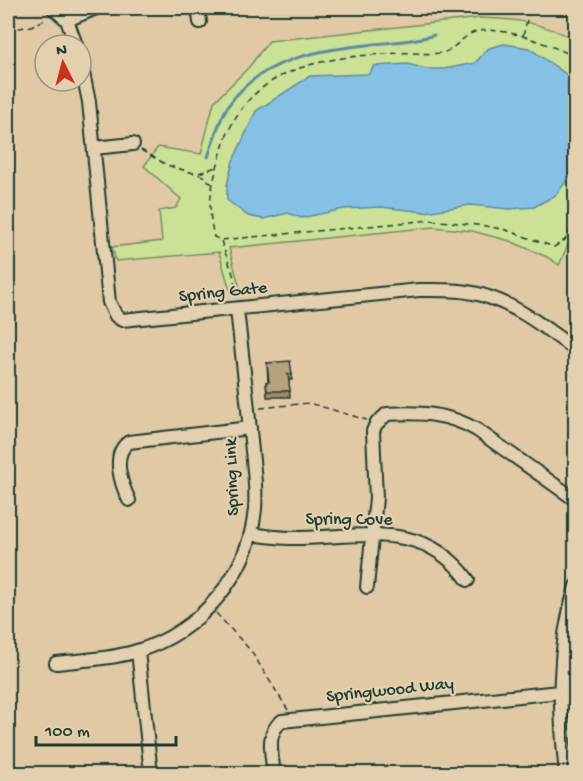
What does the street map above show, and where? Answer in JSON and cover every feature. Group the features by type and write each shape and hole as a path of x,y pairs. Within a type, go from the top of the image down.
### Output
{"street":[{"path":"70,33 60,12 96,8"},
{"path":"198,8 200,22"},
{"name":"Spring Gate","path":"87,93 110,302 116,316 122,320 419,290 464,291 489,297 513,308 576,350"},
{"path":"94,148 132,144"},
{"name":"Spring Link","path":"56,663 121,656 160,642 179,631 211,606 235,573 251,534 256,508 237,310"},
{"path":"367,587 376,498 373,439 376,424 387,414 430,413 462,421 576,500"},
{"path":"129,500 122,482 119,460 124,446 129,442 250,429"},
{"name":"Spring Cove","path":"251,534 293,538 396,536 442,552 456,564 468,580"},
{"path":"566,774 559,692 565,635 576,586"},
{"path":"138,651 151,774"},
{"name":"Springwood Way","path":"292,719 559,692"},
{"path":"274,774 272,730 282,721 292,719"}],"path":[{"path":"522,36 530,8"},
{"path":"8,30 30,26 60,12"},
{"path":"576,57 548,44 522,36 481,31 470,35 442,53 400,53 343,58 314,63 288,72 263,85 236,114 225,136 209,199 210,221 214,237 221,240 431,220 506,230 554,247 565,240 576,219"},
{"path":"132,144 167,165 203,176 212,184"},
{"path":"195,173 203,173 217,166"},
{"path":"221,240 236,286 237,310"},
{"path":"248,409 309,403 376,424"},
{"path":"211,606 251,651 292,719"},
{"path":"576,659 573,693 576,713"}],"green space":[{"path":"480,18 529,23 575,39 575,229 559,265 547,257 510,241 472,231 434,227 229,248 241,293 231,294 219,252 116,261 112,247 162,241 159,211 176,208 181,199 144,166 158,147 201,154 214,102 249,67 269,41"}],"water":[{"path":"504,44 529,48 570,77 575,87 575,169 556,195 534,207 509,209 470,205 425,212 381,207 344,209 301,218 288,213 263,219 248,216 227,200 227,185 233,161 256,111 310,76 369,74 374,66 408,64 426,69 444,69 475,63 489,48"}],"building":[{"path":"290,361 292,374 288,374 290,391 267,391 266,382 269,382 267,363"}],"waterway":[{"path":"208,157 219,124 228,106 257,76 275,66 334,49 412,40 434,35"}]}
